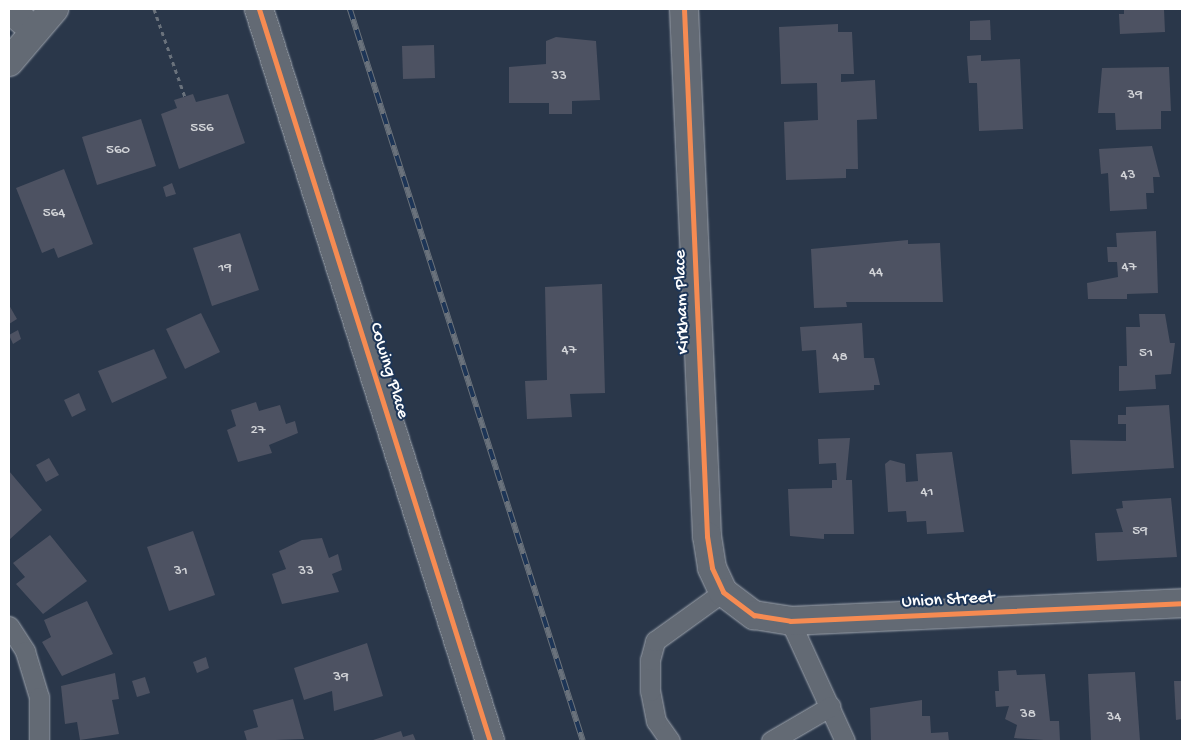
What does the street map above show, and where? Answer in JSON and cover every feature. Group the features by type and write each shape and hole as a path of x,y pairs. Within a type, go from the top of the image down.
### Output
{"street":[{"path":"9,9 35,31"},
{"path":"9,62 54,9"},
{"name":"Cowing Place","path":"259,9 490,741"},
{"name":"Kirkham Place","path":"684,9 707,536 712,568 724,592"},
{"name":"Union Street","path":"724,592 754,615 790,621 1182,603"}],"lane":[{"path":"670,741 656,721 650,691 650,660 655,641 724,592"},
{"path":"790,621 831,706 845,741"},
{"path":"9,626 25,651 39,696 39,741"},
{"path":"771,741 831,706"}],"path":[{"path":"154,9 185,97"}],"building":[{"path":"1124,9 1164,9 1165,32 1120,34 1119,14 1124,14"},
{"path":"990,20 991,40 970,40 970,21"},
{"path":"838,24 838,32 852,32 854,74 841,74 841,82 875,80 877,119 857,120 858,169 846,169 846,178 786,180 784,122 818,120 817,83 781,84 779,27"},
{"path":"556,37 596,41 600,100 572,101 572,114 549,114 549,103 509,103 509,67 546,64 546,41"},
{"path":"434,45 435,78 403,79 402,46"},
{"path":"981,55 981,61 1020,59 1023,129 979,131 977,83 969,83 967,56"},
{"path":"1169,67 1171,111 1161,111 1161,129 1116,130 1115,113 1098,113 1102,68"},
{"path":"193,94 196,102 228,94 245,143 179,169 161,114 177,108 174,100"},
{"path":"141,119 156,166 97,185 82,137"},
{"path":"1152,146 1160,177 1153,177 1154,193 1146,193 1147,209 1110,211 1108,173 1101,174 1099,149"},
{"path":"64,169 93,244 58,258 54,248 42,253 16,188"},
{"path":"172,183 176,194 166,197 163,187"},
{"path":"1156,231 1158,293 1127,294 1127,299 1088,299 1087,283 1118,277 1117,262 1108,262 1107,247 1117,247 1116,233"},
{"path":"240,233 259,290 212,306 193,248"},
{"path":"908,240 908,244 940,243 943,302 846,302 847,307 814,308 811,249"},
{"path":"602,284 605,393 570,394 572,417 527,419 525,381 547,380 545,287"},
{"path":"9,305 17,319 9,324"},
{"path":"201,313 220,352 185,369 166,329"},
{"path":"1139,314 1165,314 1170,343 1175,343 1171,374 1155,375 1156,389 1119,391 1119,366 1127,366 1126,327 1140,327"},
{"path":"862,323 864,358 874,358 880,385 874,385 874,390 819,393 816,350 802,351 800,327"},
{"path":"18,330 21,339 13,344 9,335"},
{"path":"154,349 167,378 112,403 98,371"},
{"path":"79,393 86,410 72,417 64,400"},
{"path":"256,402 259,411 280,405 286,424 295,421 298,433 269,445 272,453 238,462 227,430 236,426 231,410"},
{"path":"1169,405 1174,468 1072,474 1070,440 1126,441 1126,424 1118,424 1118,415 1126,415 1126,407"},
{"path":"850,438 846,480 852,480 854,534 824,534 824,539 790,536 788,489 832,488 832,480 837,480 836,463 819,464 818,439"},
{"path":"952,452 964,532 927,534 926,521 907,522 906,511 888,512 885,464 890,460 905,464 906,482 918,481 916,454"},
{"path":"49,458 59,475 46,482 36,465"},
{"path":"9,471 42,510 9,540"},
{"path":"1171,498 1177,557 1097,561 1095,533 1123,532 1116,509 1123,508 1122,501"},
{"path":"193,531 215,595 169,611 147,547"},
{"path":"50,535 87,581 43,614 16,584 25,577 13,563"},
{"path":"322,538 329,558 338,554 342,570 332,574 339,592 282,604 272,574 286,569 279,551 302,540"},
{"path":"87,601 113,654 62,676 42,642 51,637 44,620"},
{"path":"367,643 383,696 334,711 332,691 304,700 294,668"},
{"path":"206,657 209,668 197,673 193,662"},
{"path":"1016,670 1017,675 1045,674 1050,721 1059,721 1060,741 1014,738 1017,725 1005,719 1009,706 996,707 995,691 999,691 998,671"},
{"path":"1135,672 1140,741 1091,741 1088,674"},
{"path":"115,673 119,699 112,700 119,734 80,740 77,722 65,724 61,686"},
{"path":"145,677 150,693 137,697 132,681"},
{"path":"1174,681 1182,681 1182,719 1176,720"},
{"path":"293,699 304,739 247,741 244,731 258,727 253,710"},
{"path":"922,700 922,716 930,716 931,733 948,732 949,741 871,741 870,708"},
{"path":"401,731 403,737 413,734 416,741 370,741"}],"railway":[{"path":"350,9 583,741"}],"cycle path":[{"path":"259,9 490,741"},
{"path":"684,9 707,536 712,568 723,592 754,615 790,621 1182,603"}]}
